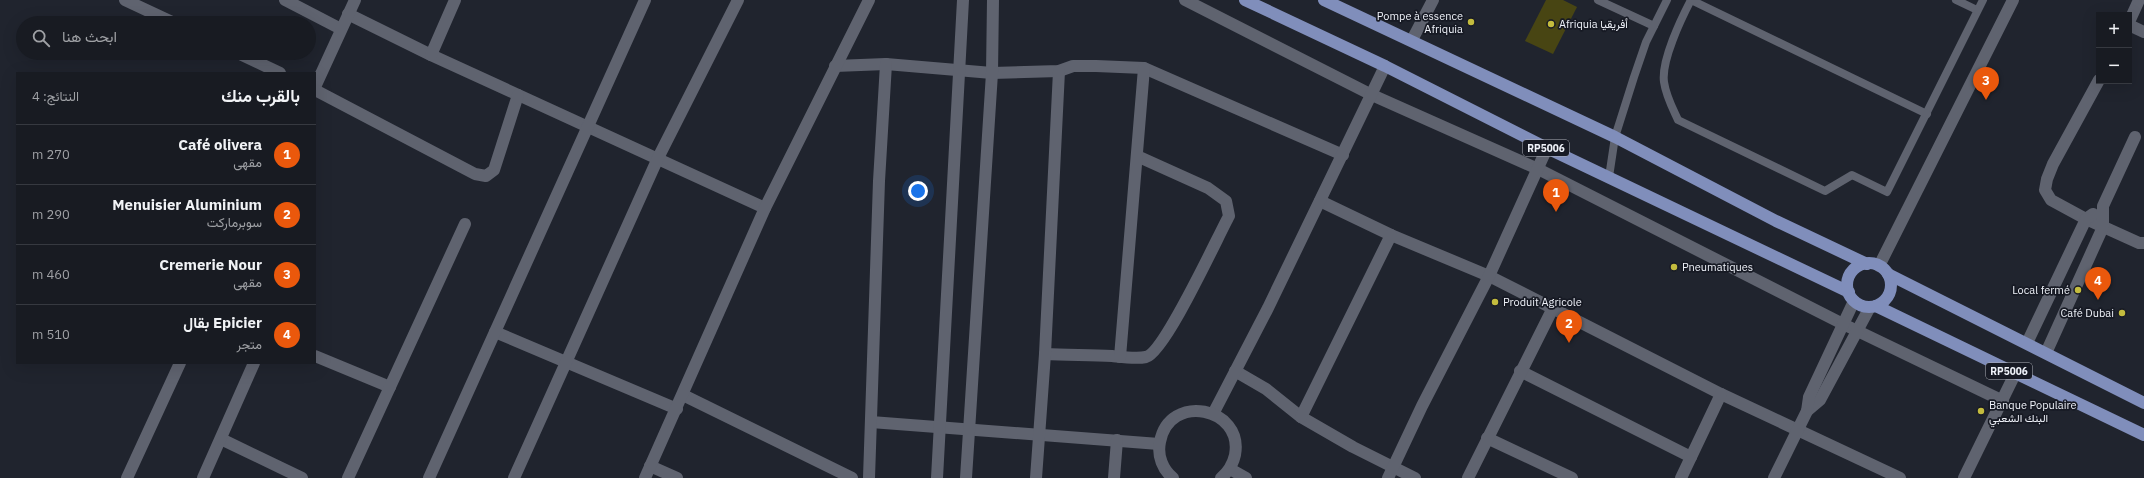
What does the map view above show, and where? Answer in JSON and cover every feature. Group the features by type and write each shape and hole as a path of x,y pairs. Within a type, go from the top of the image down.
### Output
{"main road":[{"name":"RP5006","path":"1245,0 1385,66 1547,148 1852,296 1862,306 1873,306 2144,435"},
{"name":"RP5006","path":"1324,0 1412,40 1614,137 1776,221 1873,265 1888,274 2144,403"},
{"path":"1852,296 1848,282 1851,274 1858,267 1873,265"},
{"path":"1873,306 1884,301 1890,293 1891,283 1888,274"}],"street":[{"path":"125,0 159,16"},
{"path":"285,0 315,16"},
{"path":"316,86 340,29 355,0"},
{"path":"430,55 455,0"},
{"path":"429,478 644,0"},
{"path":"514,478 658,158 738,0"},
{"path":"645,478 677,410 765,208 869,0"},
{"path":"937,478 963,0"},
{"path":"966,478 992,73 993,0"},
{"path":"1185,0 1372,95 1538,169 1843,324 2003,401"},
{"path":"1412,40 1433,0"},
{"path":"1873,265 2013,0"},
{"path":"2132,15 2138,0"},
{"path":"348,14 430,55 765,208"},
{"path":"316,16 340,29"},
{"path":"2132,26 2144,32"},
{"path":"253,60 278,72"},
{"path":"835,66 886,64 992,73 1058,71 1073,66 1118,66 1144,68 1343,155"},
{"path":"869,478 879,181 886,64"},
{"path":"1213,414 1236,371 1343,155 1385,66"},
{"path":"1120,356 1144,68"},
{"path":"1036,478 1045,354 1058,71"},
{"path":"2097,84 2053,164 2046,179 2046,190 2051,200 2086,219 2139,243 2144,243"},
{"path":"316,89 475,174 486,176 494,170 518,95"},
{"path":"2046,353 2103,227 2103,206 2136,137"},
{"path":"1390,473 1489,276 1547,148"},
{"path":"1045,354 1146,357 1158,348 1171,329 1229,216 1226,201 1208,188 1137,156"},
{"path":"1320,201 1391,235 1489,276 1721,394 1900,478"},
{"path":"2027,343 2086,219 2103,206"},
{"path":"348,478 465,224"},
{"path":"1301,416 1391,235"},
{"path":"1774,478 1807,411 1809,397 1843,324 1852,296"},
{"path":"1807,411 1820,400 1873,306"},
{"path":"1468,478 1520,371 1553,308"},
{"path":"495,332 677,410"},
{"path":"316,356 390,387"},
{"path":"127,478 180,364"},
{"path":"203,478 254,364"},
{"path":"1236,371 1266,389 1301,416 1353,447 1390,473 1415,478"},
{"path":"1520,371 1691,457"},
{"path":"1964,478 2015,374"},
{"path":"1681,478 1721,394"},
{"path":"683,395 852,478"},
{"path":"1173,478 1161,461 1159,444 1165,428 1177,416 1193,410 1213,414 1224,421 1233,436 1235,452 1230,469 1221,478"},
{"path":"871,422 1159,444"},
{"path":"1487,438 1572,478"},
{"path":"221,439 302,478"},
{"path":"1114,478 1117,440"},
{"path":"650,466 677,478"},
{"path":"1230,469 1246,478"}],"lane":[{"path":"1598,0 1654,26"},
{"path":"1609,177 1614,137 1646,42 1667,0"},
{"path":"1927,114 1691,0 1678,24 1668,54 1663,80 1668,99 1678,120 1825,191 1852,175 1887,192 1927,114 1983,0"},
{"path":"1956,0 1977,10"}],"building":[{"name":"Afriquia أفريقيا","path":"1546,0 1563,0 1577,7 1553,54 1525,41"}],"place":[{"name":"Pompe à essence Afriquia","path":"1471,22"},
{"name":"Afriquia أفريقيا","path":"1551,24"},
{"name":"Cremerie Nour","path":"1986,100"},
{"name":"Café olivera","path":"1556,212"},
{"name":"Pneumatiques","path":"1674,267"},
{"name":"Local fermé","path":"2078,290"},
{"name":"Epicier بقال","path":"2098,300"},
{"name":"Produit Agricole","path":"1495,302"},
{"name":"Café Dubai","path":"2122,313"},
{"name":"Menuisier Aluminium","path":"1569,343"},
{"name":"Banque Populaire البنك الشعبي","path":"1981,411"}]}
